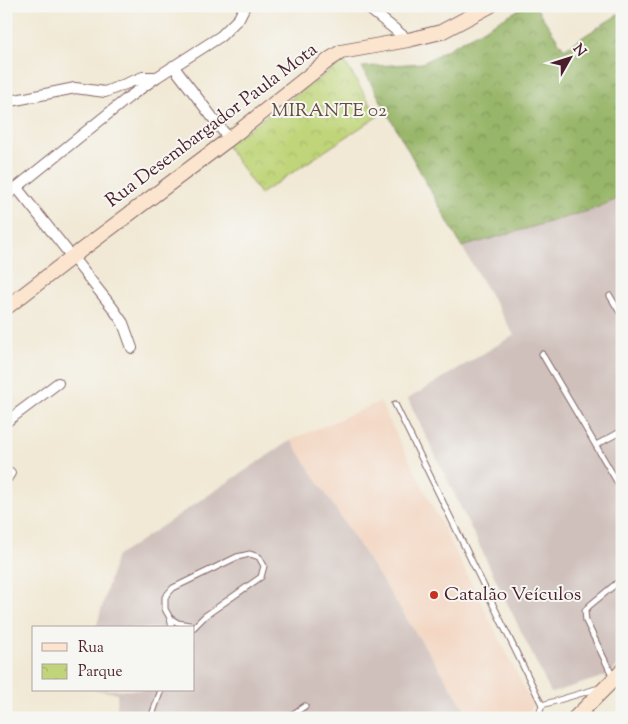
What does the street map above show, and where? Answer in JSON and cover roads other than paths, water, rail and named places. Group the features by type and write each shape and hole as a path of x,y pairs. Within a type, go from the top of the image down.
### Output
{"street":[{"path":"6,196 128,97 221,36 238,18 245,6"},
{"path":"366,6 408,40"},
{"name":"Rua Desembargador Paula Mota","path":"6,308 229,139 330,58 341,52 441,32 490,6"},
{"path":"173,66 229,139"},
{"path":"6,102 74,88 105,92 143,78 157,77"},
{"path":"17,188 123,323 132,348"},
{"path":"6,422 58,383"},
{"path":"575,718 614,679"}],"lane":[{"path":"610,296 622,316"},
{"path":"542,354 622,490"},
{"path":"396,404 542,704 538,718"},
{"path":"596,445 622,432"},
{"path":"172,626 165,609 165,597 173,588 237,557 250,554 259,557 264,566 261,577 195,626"},
{"path":"542,704 614,679 586,621 586,611 617,583"},
{"path":"170,618 178,623 190,626"},
{"path":"151,718 160,692"},
{"path":"287,718 304,706"}],"place":[{"name":"Catalão Veículos","path":"434,595"}],"park label":[{"name":"MIRANTE 02","path":"329,111"}]}
